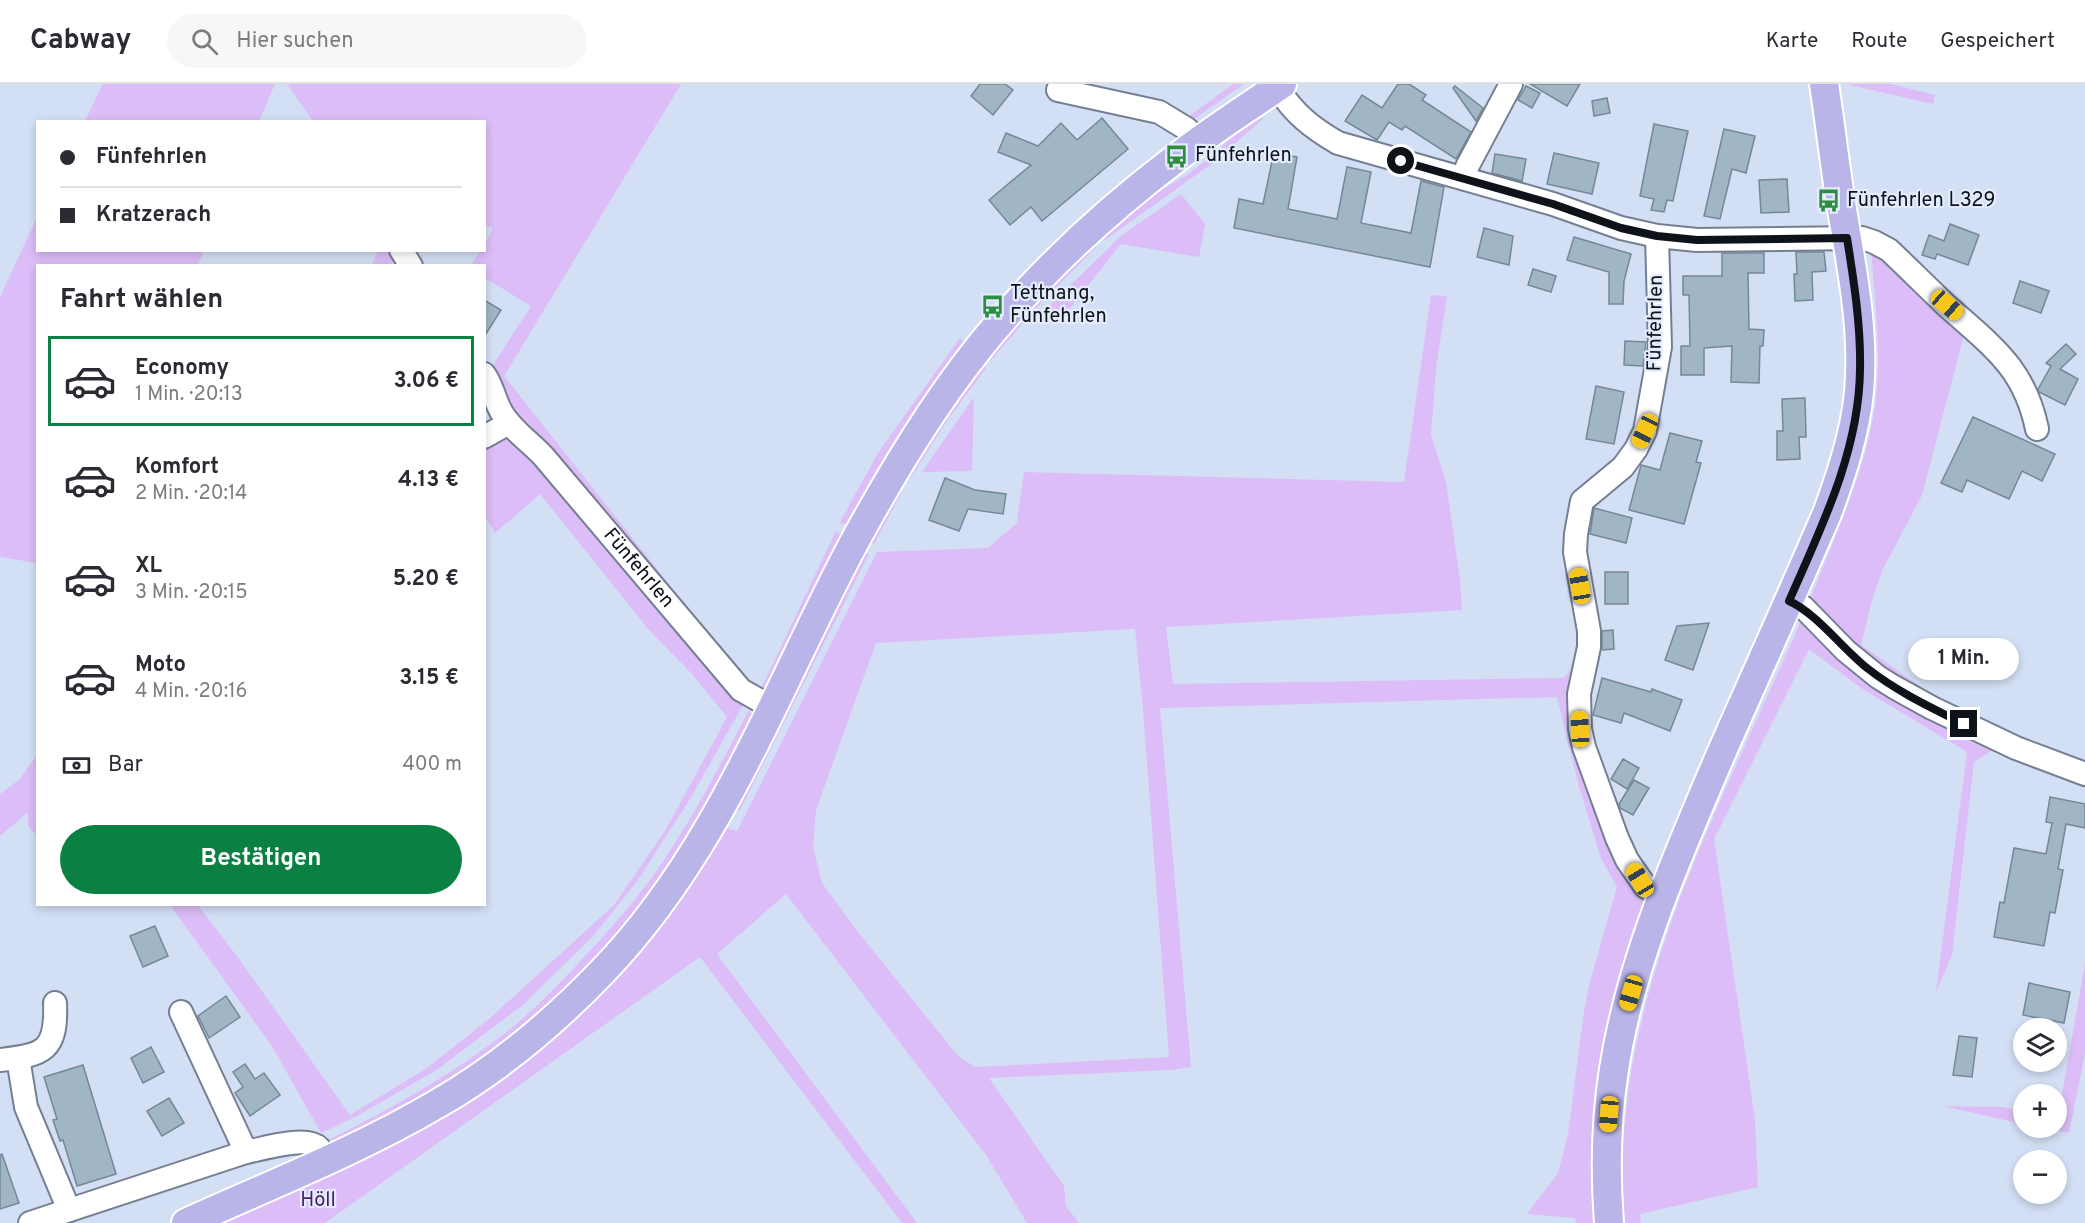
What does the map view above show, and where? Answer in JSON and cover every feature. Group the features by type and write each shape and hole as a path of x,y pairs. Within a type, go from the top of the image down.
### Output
{"main road":[{"path":"1609,1223 1606,1164 1614,1067 1626,1010 1662,897 1684,840 1828,511 1846,458 1854,423 1860,371 1860,337 1824,84"},
{"path":"186,1223 399,1126 481,1077 545,1026 605,969 670,890 721,809 856,539 891,476 934,408 974,353 1024,295 1088,231 1178,156 1280,86"}],"street":[{"path":"1465,178 1467,166 1511,84"},
{"path":"1280,86 1289,106 1303,120 1338,143 1553,204 1621,228 1657,236 1697,240 1862,238 1874,242 1889,250 1994,348 2018,378 2032,406 2037,429"},
{"path":"1058,90 1159,112 1187,129 1199,142"},
{"name":"Fünfehrlen","path":"1657,236 1660,347 1645,431 1623,467 1582,501 1575,552 1589,631 1579,694 1580,729 1584,747 1613,829 1628,860 1645,886 1662,897"},
{"name":"Fünfehrlen","path":"486,376 508,423 531,442 741,690 773,708"},
{"path":"486,436 508,423"},
{"path":"1789,601 1803,607 1846,651 1894,687 2016,748 2085,774"},
{"path":"55,1003 56,1022 51,1041 40,1053 9,1059 26,1107 69,1210"},
{"path":"181,1012 246,1152"},
{"path":"30,1223 246,1152 297,1142 313,1144 320,1149 324,1162"}],"green space":[{"path":"103,84 275,84 259,120 85,120"},
{"path":"287,84 681,84 504,376 752,689 690,799 638,880 594,935 524,1004 438,1069 357,1116 321,1133 272,1046 171,906 199,906 350,1115 427,1068 489,1019 614,905 665,831 727,717 692,674 649,630 540,494 495,533 486,518 486,436 508,423 486,376 531,306 486,279 486,264 472,264 479,252 486,252 486,241 493,229 486,225 486,120 312,120"},
{"path":"1233,84 1244,84 1187,124 1184,120"},
{"path":"1845,84 1891,84 1935,95 1933,104"},
{"path":"1265,117 1214,162 1105,240 1102,234 1134,206 1187,175 1213,155 1245,124"},
{"path":"1181,194 1205,224 1199,257 1121,244 1070,308 1040,315 1121,236"},
{"path":"36,219 36,252 204,252 198,264 36,264 36,563 0,557 0,297"},
{"path":"1092,242 1096,247 1037,307 991,360 985,356"},
{"path":"1871,249 1965,331 1922,495 1883,569 1872,600 1861,645 1924,689 2010,736 2085,760 2085,778 2003,744 1974,762 1952,955 1936,992 1967,752 1861,688 1809,649 1714,839 1755,1120 1758,1187 1640,1214 1641,1223 1625,1223 1624,1138 1634,1054 1655,973 1682,893 1714,814 1833,543 1867,444 1876,401 1878,358"},
{"path":"378,252 398,252 392,264 372,264"},
{"name":"Höll","path":"1431,295 1447,296 1436,369 1431,435 1446,482 1460,579 1462,610 1166,627 1173,684 1563,678 1577,663 1579,615 1582,645 1574,697 1630,875 1645,900 1600,1223 1576,1223 1575,1218 1527,1214 1558,1173 1568,1134 1584,1011 1617,887 1601,858 1578,783 1557,697 1160,708 1191,1067 1171,1070 989,1078 1064,1186 1066,1206 1079,1223 1027,1223 986,1155 786,894 717,954 917,1223 902,1223 700,957 325,1223 211,1223 484,1088 723,827 737,831 877,552 988,548 1017,523 1024,472 1404,482","holes":["1135,629 1169,1057 975,1067 958,1056 858,932 822,883 813,848 816,810 876,643"]},
{"path":"960,338 966,344 850,524 839,524 878,453"},
{"path":"980,363 986,368 946,422 910,479 905,476"},
{"path":"974,397 972,471 922,472"},
{"path":"896,489 902,492 874,544 867,541"},
{"path":"836,531 843,537 767,695 759,693"},
{"path":"861,550 869,554 739,812 733,807"},
{"path":"749,710 754,719 695,831 644,904 584,972 517,1035 446,1087 342,1141 328,1140 400,1102 470,1059 514,1026 559,984 601,939 659,868 699,803"},
{"path":"36,756 36,835 28,826 28,812 0,836 0,794 19,780"},
{"path":"2085,964 2085,1053 2069,1133 2067,1133 2067,1084 2064,1084"},
{"path":"1943,1106 2013,1109 2013,1122"}],"building":[{"path":"980,84 1005,84 1013,90 993,115 971,96"},
{"path":"1398,84 1409,84 1426,95 1422,100 1471,132 1456,159 1405,126 1402,130 1389,122 1377,140 1345,121 1362,95 1382,108"},
{"path":"1530,84 1580,84 1567,106"},
{"path":"1455,86 1483,108 1476,121 1453,88"},
{"path":"1526,86 1540,93 1532,108 1518,100"},
{"path":"1607,98 1610,113 1594,116 1592,101"},
{"path":"1102,118 1128,149 1042,221 1031,207 1010,225 989,200 1031,165 998,152 1006,133 1038,146 1061,123 1077,140"},
{"path":"1654,124 1688,131 1673,201 1667,200 1664,212 1651,210 1654,199 1640,196"},
{"path":"1724,129 1755,136 1746,173 1732,169 1720,219 1704,216"},
{"path":"1274,152 1297,157 1288,209 1337,219 1347,167 1371,172 1361,223 1411,233 1421,181 1444,187 1430,267 1234,228 1239,199 1263,204"},
{"path":"1554,153 1599,163 1592,194 1547,184"},
{"path":"1495,154 1526,159 1522,181 1492,173"},
{"path":"1787,179 1789,212 1761,213 1759,180"},
{"path":"1950,224 1979,235 1968,265 1937,254 1935,259 1922,255 1929,235 1944,241"},
{"path":"1484,228 1513,236 1509,265 1477,257"},
{"path":"1574,237 1631,254 1624,281 1623,304 1609,304 1609,272 1567,260"},
{"path":"1796,252 1824,252 1826,271 1812,272 1813,300 1795,301"},
{"path":"1722,253 1764,253 1764,273 1748,273 1749,329 1764,330 1763,346 1760,346 1759,383 1731,382 1732,346 1704,348 1704,375 1681,375 1681,346 1690,346 1689,295 1683,295 1683,276 1722,276"},
{"path":"1533,269 1556,276 1551,292 1528,285"},
{"path":"2020,281 2049,291 2041,313 2013,303"},
{"path":"486,301 501,310 486,334"},
{"path":"1625,341 1646,342 1643,366 1624,365"},
{"path":"2066,344 2076,354 2060,369 2078,379 2065,405 2039,392 2038,389 2051,366 2046,363"},
{"path":"1596,386 1624,392 1614,444 1586,439"},
{"path":"1805,398 1806,437 1799,437 1800,459 1777,460 1777,431 1783,431 1782,399"},
{"path":"1973,417 2055,454 2042,481 2022,471 2009,499 1967,480 1962,492 1941,483"},
{"path":"1670,433 1702,441 1696,462 1701,463 1684,524 1629,510 1641,465 1660,470"},
{"path":"945,478 975,490 1006,494 1003,514 968,509 959,531 929,520"},
{"path":"1594,508 1632,518 1626,543 1590,534"},
{"path":"1605,572 1628,572 1628,604 1605,604"},
{"path":"1709,623 1693,670 1665,660 1677,626"},
{"path":"1613,630 1614,649 1602,650 1602,631"},
{"path":"1602,678 1651,692 1652,689 1682,700 1670,731 1624,713 1621,723 1593,715"},
{"path":"1623,759 1639,768 1627,789 1611,779"},
{"path":"1634,780 1649,788 1633,815 1620,808 1619,804"},
{"path":"2050,797 2085,804 2085,828 2066,824 2058,869 2063,870 2055,913 2050,912 2044,946 1994,937 2000,902 2004,903 2014,848 2046,854 2052,823 2046,822"},
{"path":"155,926 168,956 143,967 130,936"},
{"path":"2029,983 2070,992 2065,1018 2038,1018 2023,1015"},
{"path":"226,996 240,1017 209,1038 198,1016"},
{"path":"1959,1036 1977,1038 1972,1077 1953,1075"},
{"path":"151,1047 164,1072 143,1083 131,1058"},
{"path":"245,1064 255,1079 264,1073 280,1095 250,1116 235,1093 243,1087 233,1072"},
{"path":"83,1065 116,1174 77,1186 63,1140 60,1141 53,1120 57,1119 44,1077"},
{"path":"169,1098 184,1123 162,1136 147,1111"},
{"path":"2,1154 19,1203 0,1209 0,1155"}],"place":[{"name":"Fünfehrlen","path":"1177,156"},
{"name":"Fünfehrlen L329","path":"1829,201"},
{"name":"Tettnang, Fünfehrlen","path":"992,306"}],"route":[{"path":"1401,161 1553,204 1621,228 1657,236 1697,240 1847,238 1860,337 1859,394 1846,458 1828,511 1789,601 1803,607 1846,651 1878,677 1964,724"}]}
